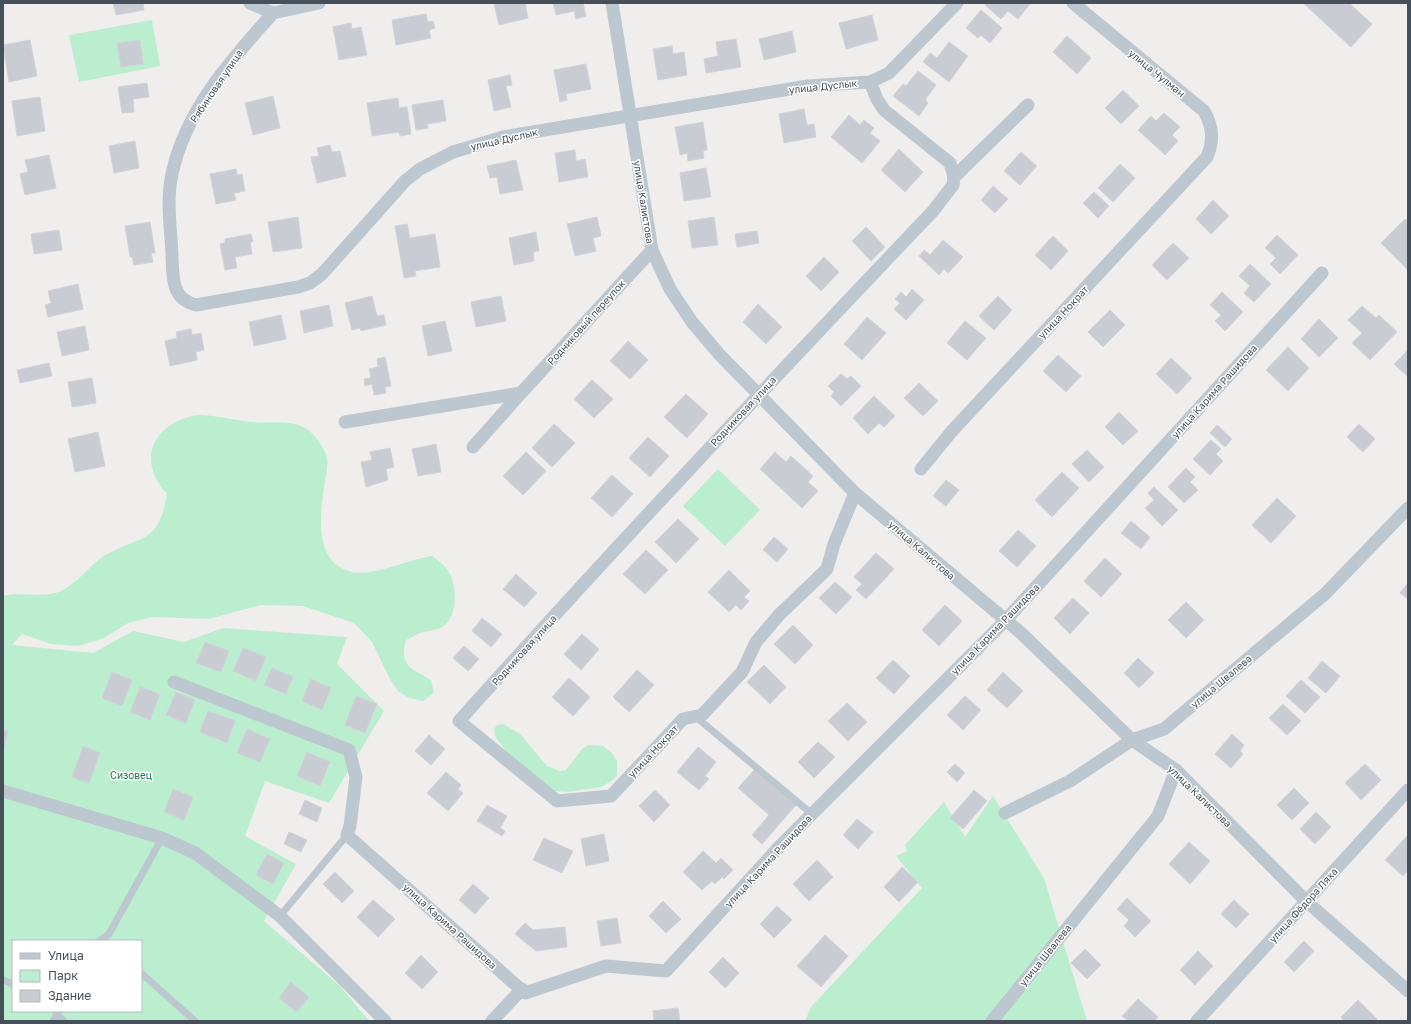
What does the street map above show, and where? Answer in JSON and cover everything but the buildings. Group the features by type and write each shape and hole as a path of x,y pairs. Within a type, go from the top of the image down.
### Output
{"street":[{"path":"250,3 273,13 319,3"},
{"name":"улица Калистова","path":"612,3 652,250 670,289 692,322 719,354 855,493 1021,633 1132,740 1176,770 1306,901 1408,991"},
{"name":"улица Дуслык","path":"189,303 196,305 204,304 298,287 310,283 322,274 405,181 420,169 453,152 503,137 631,115 808,86 870,82 889,73 956,3"},
{"name":"улица Чулман","path":"1073,3 1204,111 1210,121 1213,140 1207,157"},
{"name":"Рябиновая улица","path":"189,303 179,296 173,281 169,196 172,175 178,153 197,111 236,54 273,13"},
{"name":"улица Дуслык","path":"870,82 876,99 884,110 950,163 954,176"},
{"name":"Родниковая улица","path":"459,721 758,394 933,211 953,185 954,176 1028,105"},
{"name":"улица Нократ","path":"921,469 952,431 1207,157"},
{"name":"Родниковый переулок","path":"473,447 652,250"},
{"name":"улица Карима Рашидова","path":"347,834 526,993 606,966 666,971 780,846 1005,621 1322,273"},
{"path":"345,422 521,393"},
{"name":"улица Нократ","path":"459,721 557,801 611,796 684,719 702,715 742,672 756,642 779,615 827,569 834,544 855,493"},
{"name":"улица Швалева","path":"1005,813 1070,781 1132,740 1164,729 1324,594 1408,508"},
{"path":"174,682 349,750 356,777 350,826 347,834"},
{"name":"улица Швалева","path":"992,1021 1158,816 1176,770"},
{"name":"улица Фёдора Ляха","path":"1197,1021 1408,790"},
{"path":"3,791 162,838 195,853 280,916 385,1021"},
{"path":"492,1021 522,989"}],"lane":[{"path":"696,717 812,814"},
{"path":"280,916 347,834"},
{"path":"102,940 109,934 162,838"},
{"path":"142,974 195,1021"},
{"path":"56,1015 64,1021"}],"green space":[{"path":"152,20 160,66 79,82 69,35"},
{"name":"Сизовец","path":"197,415 204,415 251,422 285,423 299,425 305,428 319,442 327,459 321,520 324,547 330,558 339,566 352,572 360,573 380,570 432,556 445,567 451,576 455,595 454,609 451,616 444,626 420,633 406,640 404,649 404,656 408,666 431,680 434,693 423,701 409,698 398,691 390,679 372,642 354,623 303,606 261,605 209,619 153,617 128,623 104,638 78,646 51,644 22,634 12,645 93,653 133,631 184,642 223,628 347,637 337,664 384,711 329,803 265,781 245,836 296,864 264,921 340,986 369,1021 3,1021 3,596 18,594 40,595 61,591 73,584 104,556 138,541 153,530 159,522 167,494 157,481 152,468 151,456 154,444 160,434 182,419"},
{"path":"718,469 760,510 725,546 683,506"},
{"path":"503,724 520,734 547,766 560,771 566,770 583,748 589,745 603,746 612,753 617,761 617,775 613,780 601,787 567,792 554,791 507,753 495,736 494,729 497,725"},
{"path":"993,796 1044,878 1087,1021 805,1021 811,1007 922,888 896,856 907,851 905,845 944,802 965,837"}]}
